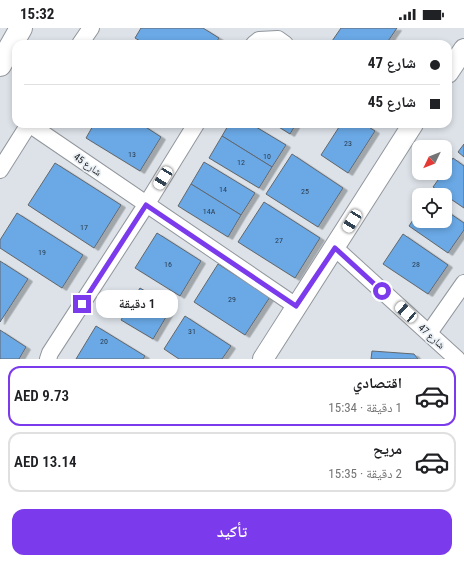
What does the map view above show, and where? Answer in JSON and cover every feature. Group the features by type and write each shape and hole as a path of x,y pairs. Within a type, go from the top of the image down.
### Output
{"main road":[{"path":"14,40 21,28"},
{"path":"0,65 12,44"}],"street":[{"path":"83,40 91,28"},
{"path":"259,40 279,40"},
{"path":"452,67 464,49"},
{"path":"0,170 26,128"},
{"name":"شارع 45","path":"35,128 296,306"},
{"path":"48,359 50,353 146,205 194,128"},
{"path":"263,359 335,248 408,128"},
{"name":"شارع 47","path":"335,248 457,359"},
{"path":"429,334 464,283"}],"building":[{"path":"141,28 203,28 219,38 218,40 138,40 135,38"},
{"path":"341,28 397,28 389,40 333,40"},
{"path":"92,128 147,128 161,137 140,171 86,138"},
{"path":"227,128 258,128 286,145 272,167 222,136"},
{"path":"280,128 294,128 290,134"},
{"path":"338,128 370,128 375,131 348,173 321,155"},
{"path":"222,136 272,167 259,188 209,158"},
{"path":"464,144 464,157 458,152"},
{"path":"292,154 343,188 318,227 266,194"},
{"path":"453,158 464,166 464,208 452,200 452,188 433,187 438,180 452,180"},
{"path":"204,162 255,193 241,215 191,184"},
{"path":"55,163 121,205 94,248 28,205"},
{"path":"191,184 241,215 228,237 178,206"},
{"path":"264,202 320,238 295,278 238,242"},
{"path":"17,213 83,255 62,288 0,248 0,240"},
{"path":"452,215 464,223 464,230 448,253 409,226 412,222 412,228 452,228"},
{"path":"157,233 201,261 180,296 135,268"},
{"path":"403,234 448,265 428,294 383,264"},
{"path":"0,261 28,279 0,322"},
{"path":"218,264 270,297 245,335 194,302"},
{"path":"140,288 172,307 153,339 121,320"},
{"path":"185,316 231,346 222,359 179,359 164,349"},
{"path":"96,326 145,356 143,359 76,359"},
{"path":"0,330 26,347 19,359 0,359"},
{"path":"372,351 414,354 418,359 371,359"}],"route":[{"path":"82,304 146,205 296,306 335,248 382,291"}]}
